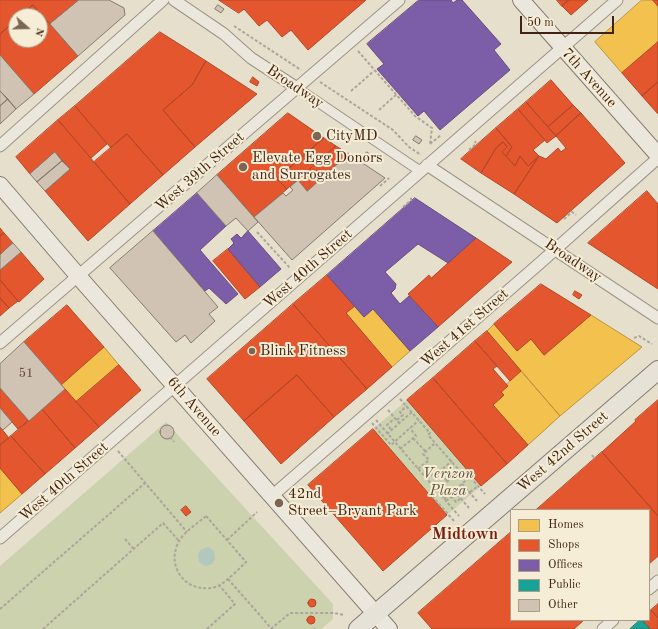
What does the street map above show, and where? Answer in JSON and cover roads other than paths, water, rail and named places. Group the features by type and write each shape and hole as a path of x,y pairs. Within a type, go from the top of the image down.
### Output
{"main road":[{"name":"7th Avenue","path":"521,0 658,155"},
{"name":"6th Avenue","path":"0,185 389,629"},
{"name":"West 42nd Street","path":"358,629 658,370"}],"street":[{"path":"0,146 163,0"},
{"name":"Broadway","path":"174,0 224,34 251,58 297,88 423,164 658,318"},
{"name":"West 39th Street","path":"0,344 399,0"},
{"name":"West 40th Street","path":"0,538 175,386 423,164 617,0"},
{"name":"West 41st Street","path":"272,496 555,250 658,158"},
{"path":"650,588 658,581"},
{"path":"603,629 612,621"}],"place":[{"name":"CityMD","path":"317,136"},
{"name":"Elevate Egg Donors and Surrogates","path":"243,167"},
{"name":"Blink Fitness","path":"252,351"},
{"name":"42nd Street–Bryant Park","path":"279,503"}],"district":[{"name":"Midtown","path":"465,535"}],"park label":[{"name":"Verizon Plaza","path":"448,482"}]}
